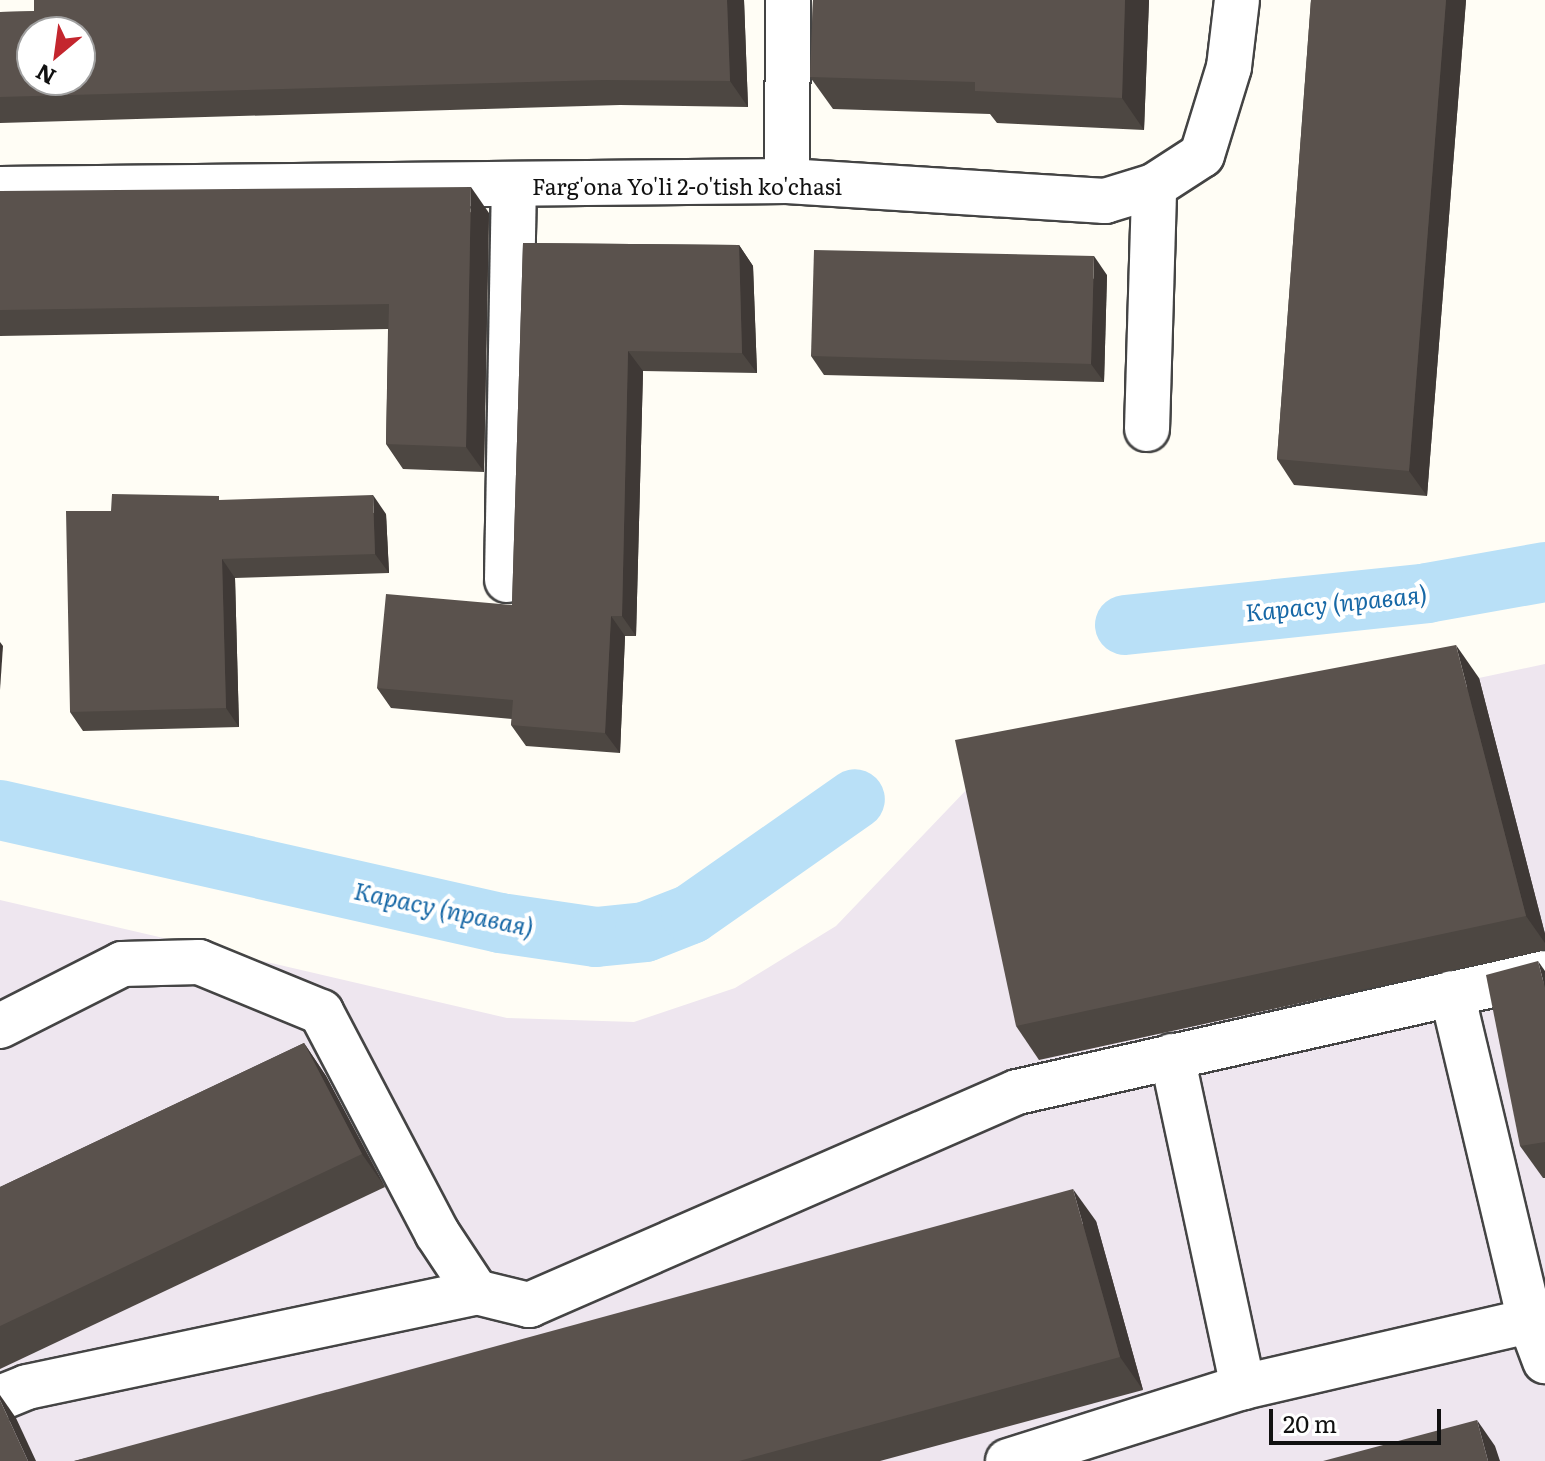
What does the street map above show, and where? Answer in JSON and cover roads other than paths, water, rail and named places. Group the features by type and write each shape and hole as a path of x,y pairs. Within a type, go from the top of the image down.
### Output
{"street":[{"path":"787,181 788,0"},
{"name":"Farg'ona Yo'li 2-o'tish ko'chasi","path":"0,189 787,181 1105,201 1154,186 1202,155 1229,67 1237,0"},
{"path":"507,580 514,186"},
{"path":"1147,429 1154,186"},
{"path":"0,1026 122,964 199,962 321,1012 437,1233 476,1292"},
{"path":"0,1398 27,1387 476,1292 529,1305 1017,1092 1545,973"},
{"path":"1008,1461 1243,1387 1540,1334 1452,993"},
{"path":"1172,1056 1243,1387"}],"waterway":[{"name":"Карасу (правая)","path":"1125,625 1427,593 1545,572"},
{"name":"Карасу (правая)","path":"0,810 500,923 596,937 645,932 691,914 855,799"}]}
